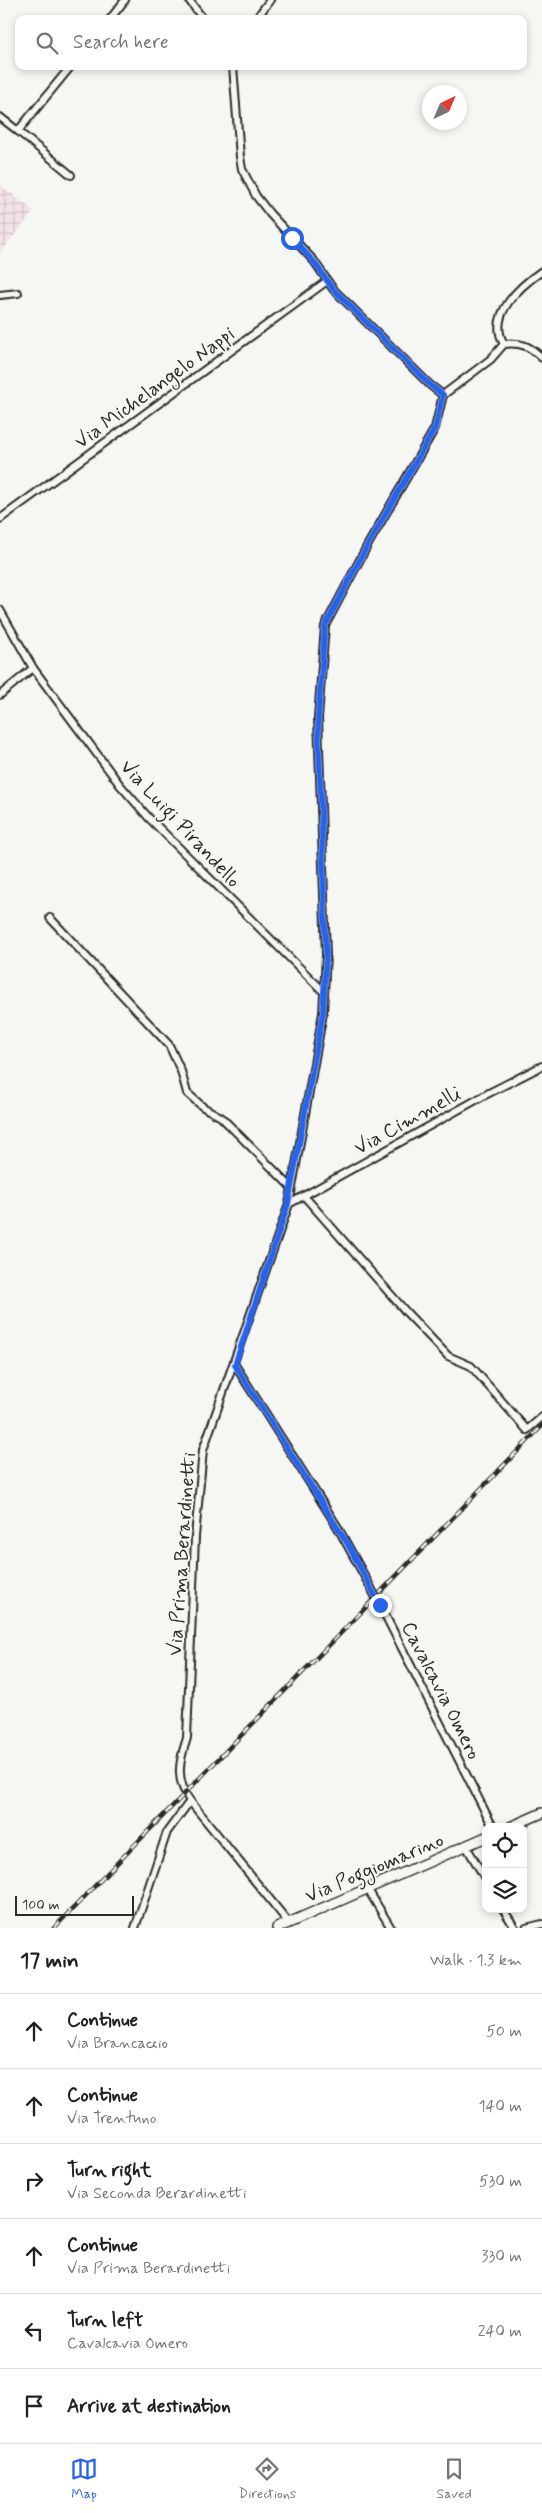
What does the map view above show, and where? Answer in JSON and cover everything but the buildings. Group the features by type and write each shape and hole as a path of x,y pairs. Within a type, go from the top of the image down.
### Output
{"main road":[{"path":"519,1823 542,1813"},
{"name":"Via Poggiomarino","path":"277,1928 482,1839"}],"street":[{"path":"113,15 125,0"},
{"path":"189,0 200,15"},
{"path":"259,15 270,0"},
{"path":"18,130 68,70"},
{"path":"233,70 242,169 256,196 314,262 326,281 430,385 443,395 491,359 504,344 517,342 531,347 542,358"},
{"path":"0,117 71,175"},
{"path":"504,344 500,332 502,313 505,306 526,282 542,271"},
{"name":"Via Michelangelo Nappi","path":"0,519 326,281"},
{"path":"0,295 18,293"},
{"name":"Via Prima Berardinetti","path":"289,1923 190,1801 178,1775 187,1738 199,1484 206,1441 235,1365 288,1204 323,1013 326,954 318,718 325,626 366,548 435,428 443,395"},
{"name":"Via Luigi Pirandello","path":"0,610 33,668 120,786 149,818 324,992"},
{"path":"0,695 33,668"},
{"path":"50,918 169,1045 181,1071 187,1093 203,1107 221,1117 291,1187"},
{"name":"Via Cimmelli","path":"288,1204 305,1197 487,1094 542,1066"},
{"path":"305,1197 406,1313 448,1356 471,1366 527,1430 542,1416"},
{"name":"Cavalcavia Omero","path":"235,1365 337,1526 380,1605 491,1823"},
{"path":"135,1928 167,1832 190,1801"},
{"path":"466,1846 482,1873"},
{"path":"367,1888 391,1928"},
{"path":"505,1913 514,1928"},
{"path":"526,1928 542,1924"}],"shaded area":[{"path":"0,185 34,211 0,253"}],"railway":[{"path":"54,1928 542,1426"}],"route":[{"path":"292,238 314,262 326,281 339,296 430,385 443,395 440,413 428,442 390,504 325,626 318,718 326,954 323,1013 288,1204 235,1365 347,1543 380,1605"}]}
